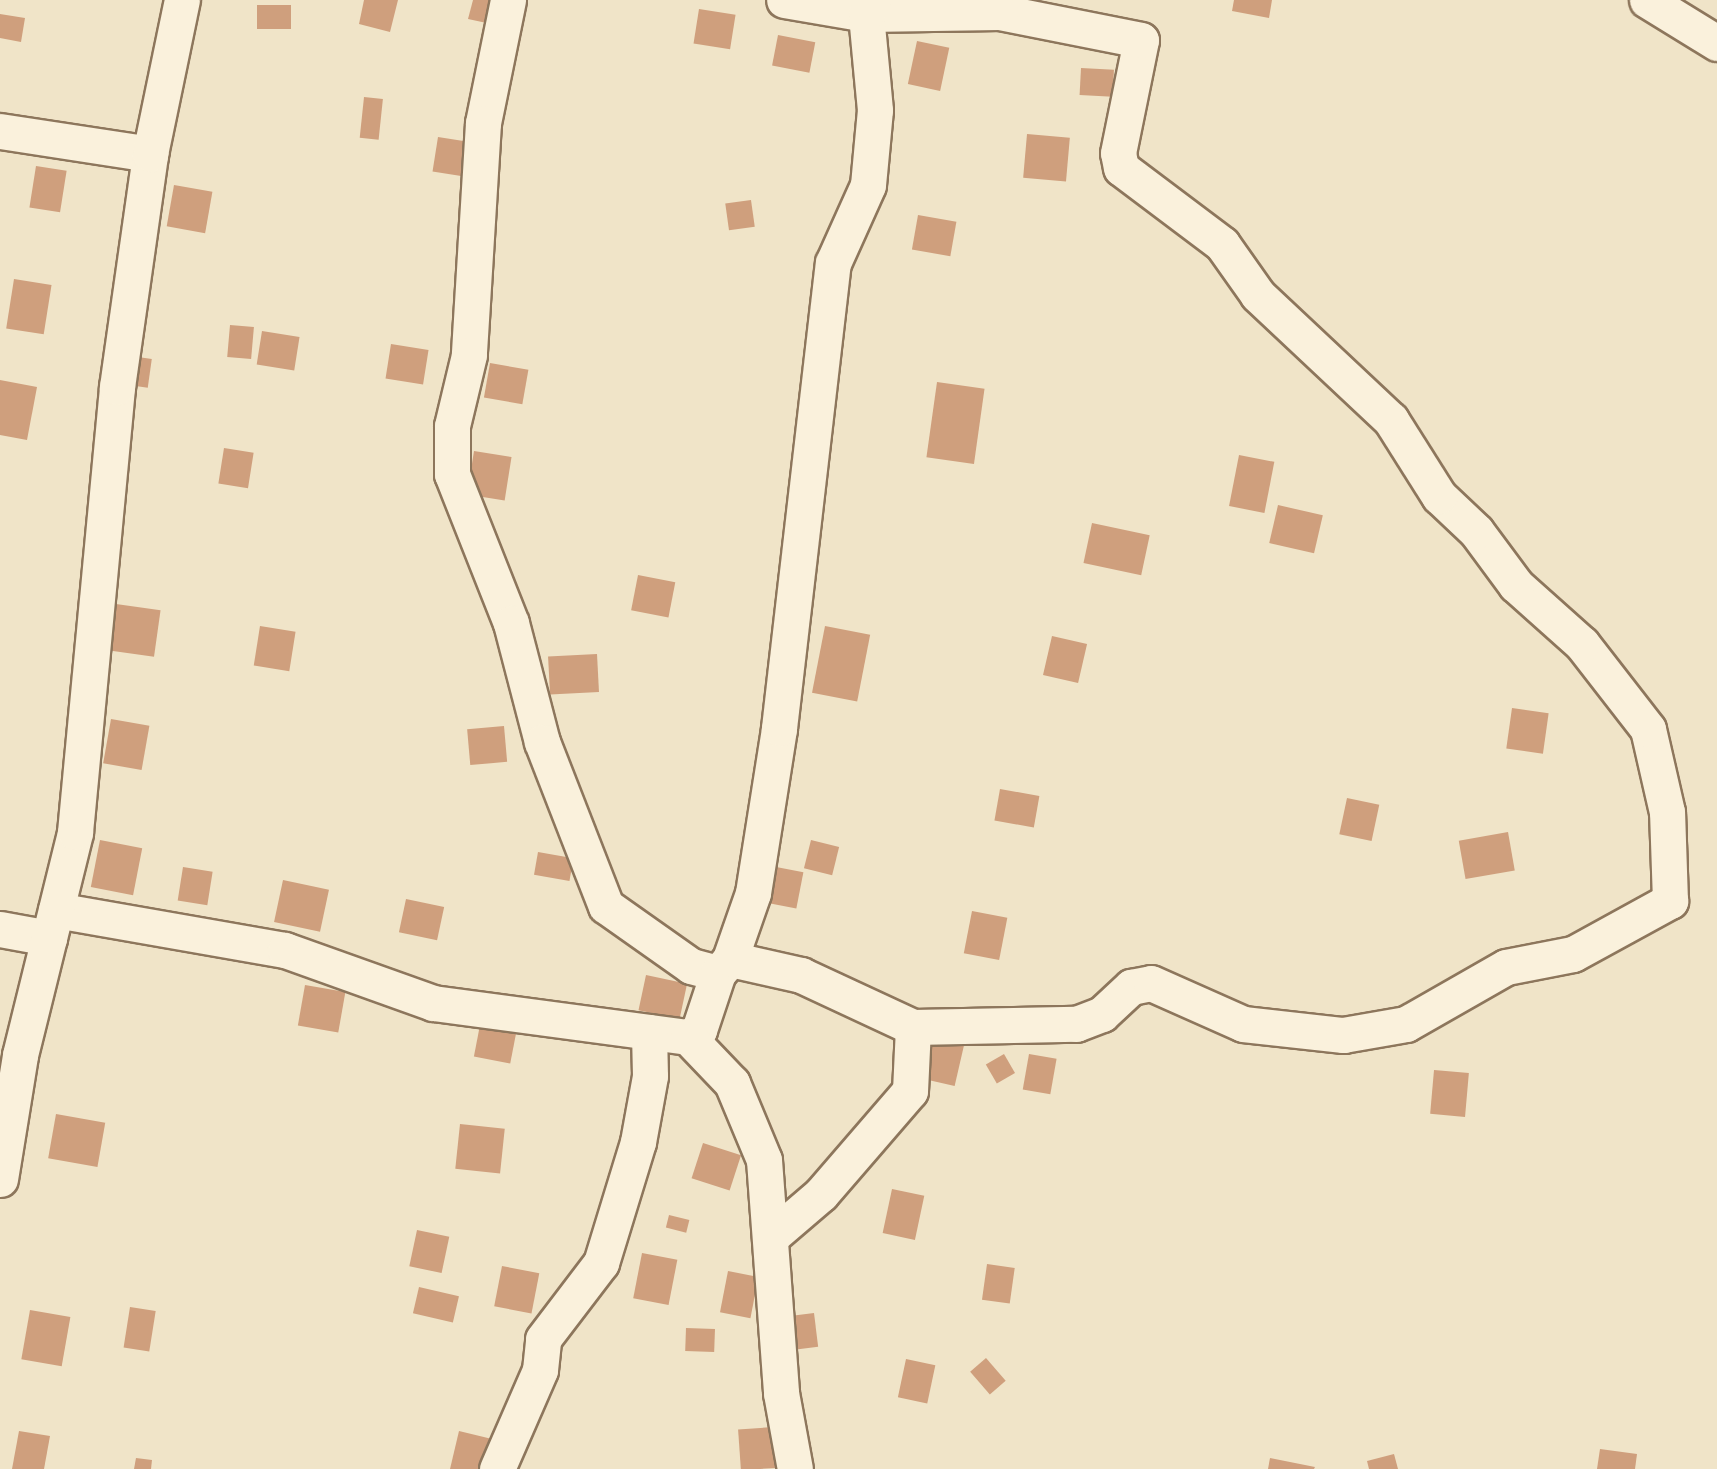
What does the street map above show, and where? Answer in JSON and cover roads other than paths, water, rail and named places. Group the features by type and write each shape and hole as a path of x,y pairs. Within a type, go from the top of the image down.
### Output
{"street":[{"path":"0,1179 20,1055 75,832 117,387 150,154 182,0"},
{"path":"508,0 483,123 469,355 452,426 452,474 511,623 542,742 606,906 691,966 724,966 801,975 913,1027 1076,1024 1102,1014 1131,987 1151,983 1243,1024 1305,1035 1406,1024 1506,967 1573,954 1665,906 1673,887 1667,812 1648,729 1582,644 1516,585 1476,531 1438,496 1391,420 1258,295 1222,244 1121,168 1118,153 1141,40 1000,12 869,7 784,0"},
{"path":"1647,0 1717,43"},
{"path":"0,929 52,924 285,950 433,1003 688,1037 699,1030 753,893 779,728 833,263 868,185 876,110 869,7"},
{"path":"0,131 150,154"},
{"path":"772,1236 821,1194 910,1091 913,1027"},
{"path":"497,1469 540,1370 543,1339 601,1263 638,1142 650,1076 649,1032"},
{"path":"688,1037 738,1096 764,1160 772,1236 781,1393 795,1469"}]}
